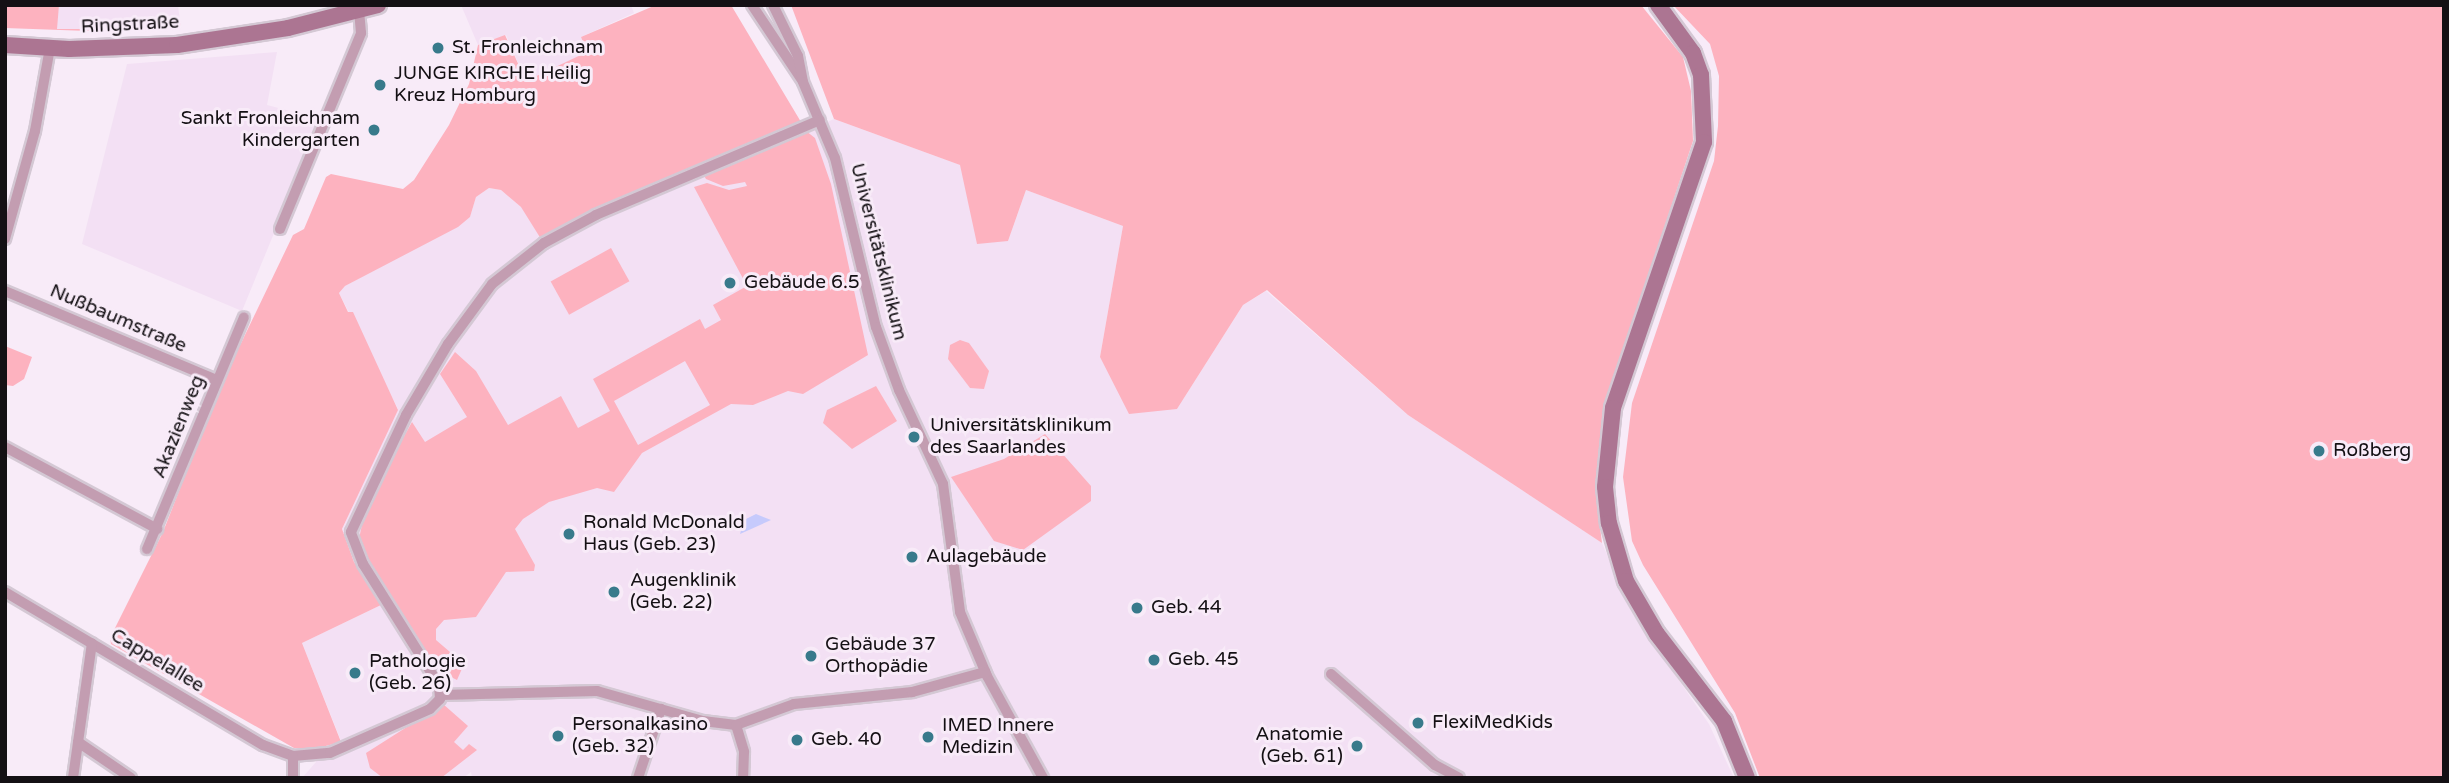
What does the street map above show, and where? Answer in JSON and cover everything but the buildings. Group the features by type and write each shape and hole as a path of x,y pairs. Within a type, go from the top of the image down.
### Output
{"street":[{"name":"Ringstraße","path":"5,45 50,48 177,45 359,12 378,5"},
{"path":"752,5 803,82"},
{"path":"773,5 798,56 803,82"},
{"path":"1658,5 1693,53 1701,75 1704,142 1613,408 1605,487 1609,523 1626,581 1657,634 1724,720 1747,778"},
{"path":"280,229 361,33 359,12"},
{"path":"5,239 36,131 50,48"},
{"name":"Universitätsklinikum","path":"803,82 820,120 845,191 876,327 899,390 943,484 958,603 985,671 1043,778"},
{"path":"441,695 363,564 351,532 406,415 448,344 492,284 553,238 820,120"},
{"name":"Nußbaumstraße","path":"5,291 217,380"},
{"name":"Akazienweg","path":"147,549 244,317"},
{"path":"5,447 157,528"},
{"name":"Cappelallee","path":"5,592 263,745 293,756"},
{"path":"73,778 92,643"},
{"path":"441,695 597,691 661,709 736,725 794,704 912,692 985,671"},
{"path":"1331,674 1435,765 1459,778"},
{"path":"293,778 293,756 318,756 348,746 430,709 441,695"},
{"path":"638,778 661,709"},
{"path":"736,725 744,752 743,778"},
{"path":"78,742 131,778"}],"shaded area":[{"path":"5,5 59,5 57,29 115,29 180,22 181,26 116,32 5,28"},
{"path":"59,5 178,5 180,22 115,29 56,29"},
{"path":"461,5 631,5 634,13 581,37 588,52 526,81 506,35 478,45"},
{"path":"656,5 731,5 801,122 541,239 521,207 501,190 489,188 476,197 470,217 458,227 345,286 339,293 348,312 353,312 398,410 342,529 354,562 381,605 302,643 341,742 314,749 294,748 111,644 110,638 163,532 219,389 293,235 304,229 326,177 331,174 403,189 414,180 449,125 469,84 478,45 505,35 526,81 587,52 581,37"},
{"path":"791,5 1641,5 1683,57 1691,91 1693,141 1604,409 1595,487 1602,543 1408,415 1267,290 1243,305 1177,409 1129,414 1100,357 1123,226 1026,190 1008,241 977,244 960,165 834,119"},
{"path":"1673,5 2444,5 2444,778 1760,778 1735,713 1643,565 1632,541 1623,477 1632,403 1714,161 1718,126 1719,76 1710,44"},
{"path":"277,52 267,105 321,119 242,311 82,244 127,64"},
{"name":"Universitätsklinikum des Saarlandes","path":"834,119 960,165 1008,241 1026,190 1123,226 1100,357 1177,409 1243,305 1266,291 1408,415 1602,543 1631,611 1709,724 1734,778 472,778 471,772 463,778 302,778 316,762 314,749 341,741 302,643 381,605 354,562 342,529 398,409 339,293 345,286 470,217 476,197 489,188 501,190 521,207 651,187 801,122 807,131"},
{"path":"806,131 815,138 831,184 868,355 803,394 788,391 753,405 731,404 642,453 614,492 597,488 549,502 523,519 515,529 535,565 534,571 506,572 476,617 444,620 436,629 436,640 464,664 457,680 430,659 367,563 359,539 366,505 412,422 425,442 467,417 440,374 455,352 476,371 508,425 561,396 578,428 610,411 593,379 700,319 705,329 721,320 713,305 747,286 694,187 707,183 729,190 747,186 745,182 723,186 706,179 703,174","holes":["685,361 710,405 638,445 614,401"]},
{"path":"611,248 629,281 569,315 551,281"},
{"path":"960,340 969,343 989,371 984,389 970,388 948,359 950,345"},
{"path":"5,346 32,357 24,379 13,386 5,385"},
{"path":"876,386 897,421 852,449 823,423 827,410"},
{"path":"1045,434 1091,486 1091,501 1023,550 994,541 951,477 1004,459"},
{"path":"443,704 468,726 454,742 463,750 469,744 477,750 441,778 383,778 370,768 366,753"}],"water":[{"path":"756,514 771,520 740,534 744,520"}],"place":[{"name":"St. Fronleichnam","path":"438,48"},
{"name":"JUNGE KIRCHE Heilig Kreuz Homburg","path":"380,85"},
{"name":"Sankt Fronleichnam Kindergarten","path":"374,130"},
{"name":"Gebäude 6.5","path":"730,283"},
{"name":"Universitätsklinikum des Saarlandes","path":"914,437"},
{"name":"Roßberg","path":"2319,451"},
{"name":"Ronald McDonald Haus (Geb. 23)","path":"569,534"},
{"name":"Aulagebäude","path":"912,557"},
{"name":"Augenklinik (Geb. 22)","path":"614,592"},
{"name":"Geb. 44","path":"1137,608"},
{"name":"Gebäude 37 Orthopädie","path":"811,656"},
{"name":"Geb. 45","path":"1154,660"},
{"name":"Pathologie (Geb. 26)","path":"355,673"},
{"name":"FlexiMedKids","path":"1418,723"},
{"name":"Personalkasino (Geb. 32)","path":"558,736"},
{"name":"IMED Innere Medizin","path":"928,737"},
{"name":"Geb. 40","path":"797,740"},
{"name":"Anatomie (Geb. 61)","path":"1357,746"}]}
